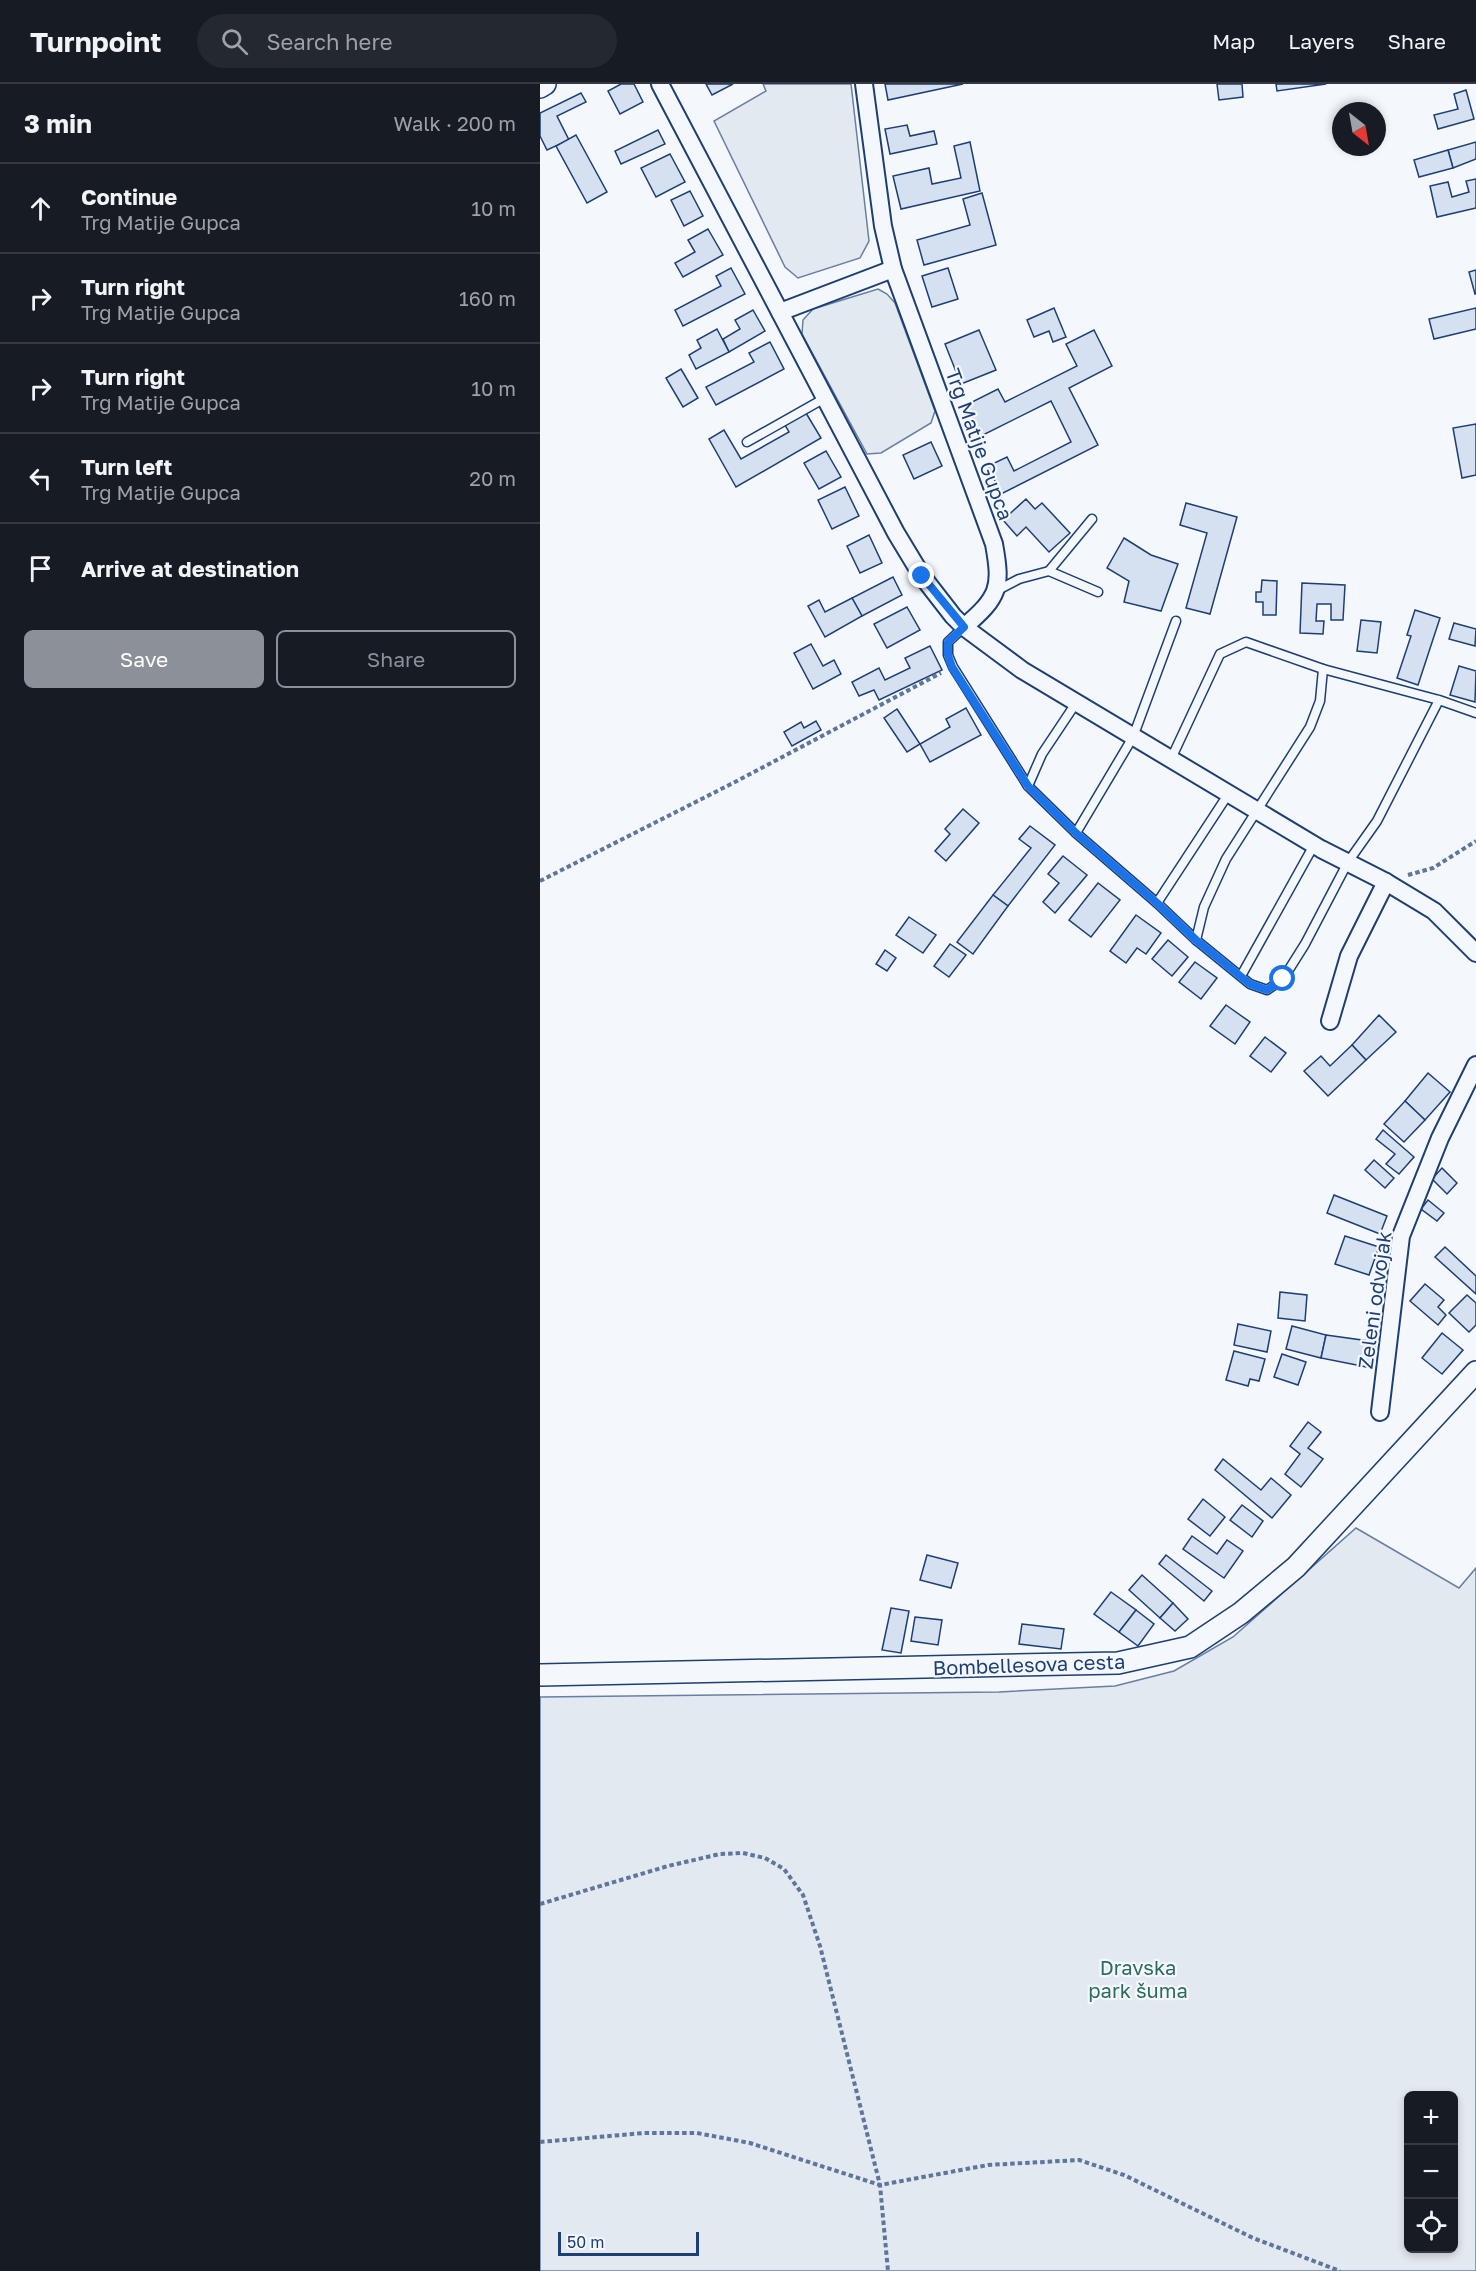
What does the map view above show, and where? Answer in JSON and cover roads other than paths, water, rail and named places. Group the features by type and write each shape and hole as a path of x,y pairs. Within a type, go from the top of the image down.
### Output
{"street":[{"path":"540,87 545,84"},
{"path":"660,84 896,533 917,568 953,616 964,627 1022,670 1076,704 1314,844 1386,882 1434,911 1476,953"},
{"name":"Trg Matije Gupca","path":"864,84 883,226 893,269 994,544 999,571 996,591"},
{"path":"780,312 893,269"},
{"path":"964,627 979,614 996,591"},
{"path":"1330,1021 1349,956 1386,882"},
{"name":"Zeleni odvojak","path":"1380,1412 1401,1236 1440,1138 1476,1065"},
{"name":"Bombellesova cesta","path":"540,1676 1118,1663 1190,1647 1241,1613 1296,1568 1476,1372"}],"lane":[{"path":"747,442 825,398"},
{"path":"996,591 1019,579 1049,571 1092,519"},
{"path":"1049,571 1098,592"},
{"path":"1076,833 1133,737 1176,621"},
{"path":"964,627 948,642 948,655 952,667 1028,786 1076,833 1196,940 1250,984 1267,990 1283,979 1305,944 1348,862 1377,821 1439,700"},
{"path":"1170,759 1220,654 1246,642 1323,669 1439,700 1476,713"},
{"path":"1196,940 1204,907 1226,859 1310,727 1320,700 1323,669"},
{"path":"1028,786 1042,754 1076,704"},
{"path":"1157,903 1229,793"},
{"path":"1241,976 1314,844"}],"park label":[{"name":"Dravska park šuma","path":"1138,1978"}]}
